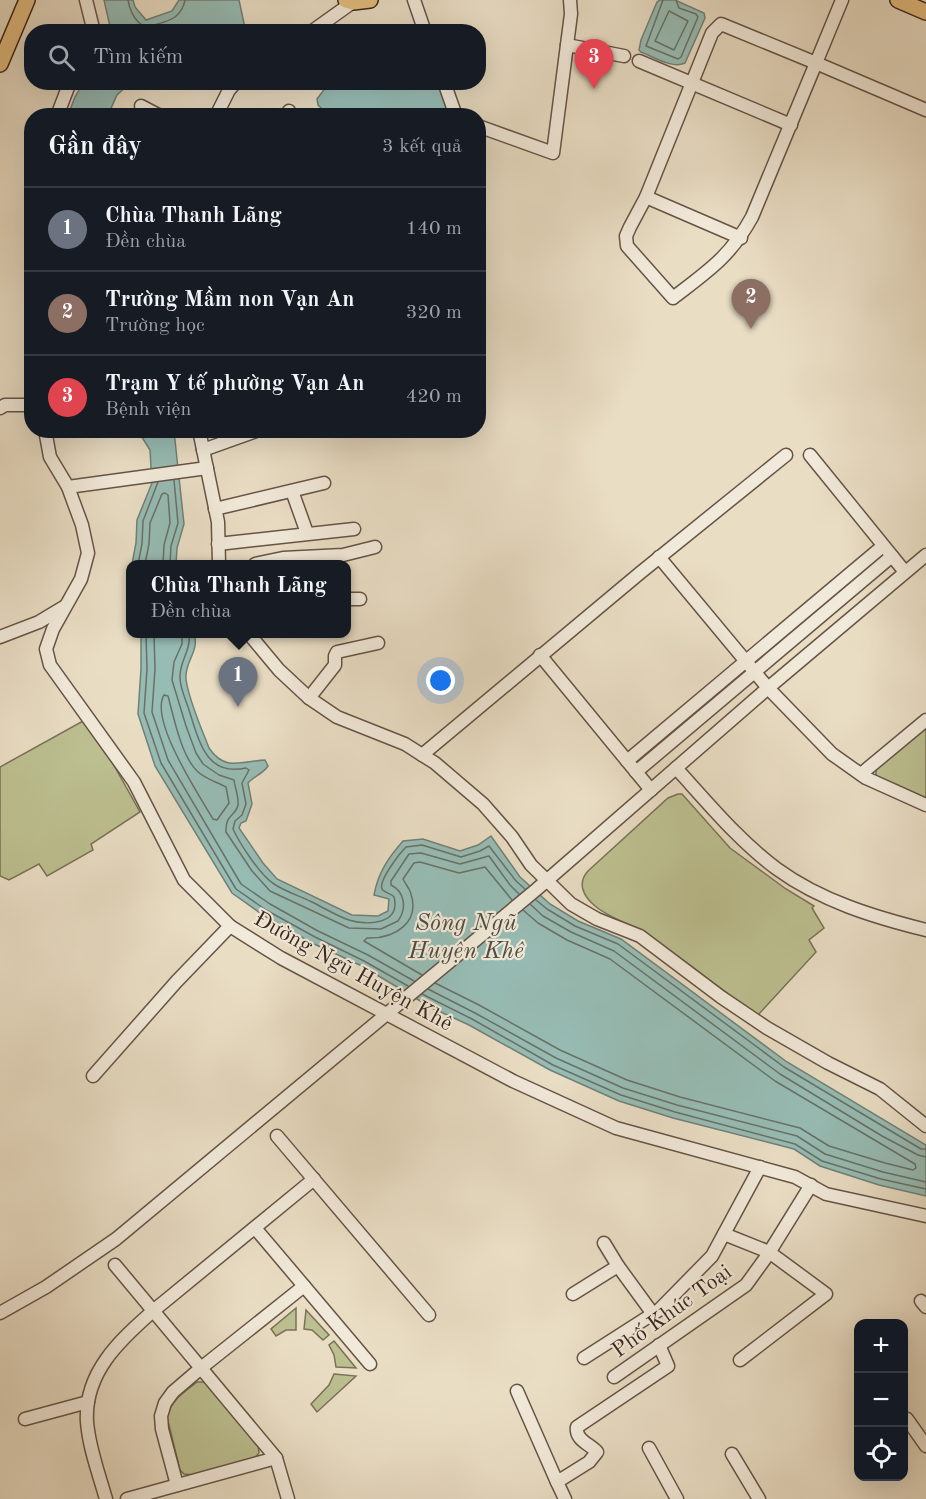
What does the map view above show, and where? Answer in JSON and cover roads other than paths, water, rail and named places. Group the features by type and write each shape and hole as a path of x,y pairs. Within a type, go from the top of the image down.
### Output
{"main road":[{"path":"0,64 27,0"},
{"path":"350,1 370,0"},
{"path":"898,0 926,12"}],"street":[{"path":"86,0 92,24"},
{"path":"414,0 422,24"},
{"path":"486,129 553,153 571,14 570,0"},
{"path":"842,0 816,63 755,212 741,238 720,263 674,298 627,246 630,227 646,197 712,33 721,24 816,63 926,110"},
{"path":"321,24 350,1"},
{"path":"567,45 624,56"},
{"path":"639,60 791,124"},
{"path":"60,108 67,90"},
{"path":"220,108 229,90"},
{"path":"447,90 453,108"},
{"path":"141,106 145,108"},
{"path":"646,197 741,238"},
{"path":"0,408 5,405 24,405"},
{"name":"Đường Ngũ Huyện Khê","path":"46,438 50,457 68,487 82,525 88,554 81,579 53,629 46,649 51,665 134,782 184,880 230,926 281,958 513,1081 616,1128 795,1177 826,1194 926,1216"},
{"path":"201,438 203,450 202,469 215,509 219,560"},
{"path":"203,450 236,438"},
{"path":"422,755 540,655 786,455"},
{"path":"810,455 904,572"},
{"path":"68,487 202,469"},
{"path":"215,509 324,483"},
{"path":"292,491 307,533"},
{"path":"218,544 354,529"},
{"path":"274,560 343,555 375,547"},
{"path":"627,761 746,661 888,551"},
{"path":"636,772 755,672 888,551"},
{"path":"0,1312 46,1287 98,1253 408,998 926,555"},
{"path":"659,558 768,688 832,754 861,774 926,805"},
{"path":"351,599 360,599"},
{"path":"0,637 39,622 65,606"},
{"path":"253,638 279,670 309,698 337,717 405,744 435,763 483,804 512,837 541,885 597,919 640,936 721,997 767,1028 828,1063 880,1089 926,1126"},
{"path":"309,698 335,665 335,654 349,648 378,643"},
{"path":"540,655 651,790"},
{"path":"861,774 926,720"},
{"path":"676,768 731,828 777,868 797,881 853,908 926,930"},
{"path":"93,1076 177,981 230,926"},
{"path":"277,1136 429,1315"},
{"path":"584,1358 653,1314 712,1256 760,1167"},
{"path":"106,1499 87,1424 87,1402 102,1364 114,1348 153,1311 314,1179"},
{"name":"Phố Khúc Toại","path":"614,1377 746,1285 770,1252 811,1185"},
{"path":"255,1228 370,1364"},
{"path":"724,1234 770,1252 826,1294 740,1360"},
{"path":"604,1243 653,1314"},
{"path":"115,1265 276,1458 288,1499"},
{"path":"573,1294 618,1266"},
{"path":"177,1485 162,1429 161,1416 165,1403 173,1392 201,1368 303,1286"},
{"path":"557,1482 589,1462 597,1452 579,1437 576,1432 577,1427 668,1366 658,1345"},
{"path":"517,1391 565,1499"},
{"path":"25,1419 87,1402"},
{"path":"908,1420 926,1446"},
{"path":"649,1448 677,1499"},
{"path":"732,1454 759,1499"},
{"path":"127,1499 276,1458"}],"water":[{"path":"104,0 133,0 135,7 146,20 172,11 179,0 239,0 244,24 109,24"},
{"path":"675,0 704,13 705,18 685,63 674,65 639,50 641,40 657,2"},
{"path":"79,90 122,90 117,95 111,108 71,108"},
{"path":"324,90 444,90 450,108 321,108 317,99"},
{"path":"142,438 175,438 184,524 176,560 133,560 137,520 152,483 150,450"},
{"name":"Sông Ngũ Huyện Khê","path":"141,638 195,638 194,651 186,673 187,687 209,748 221,760 228,763 265,760 268,766 248,783 252,804 246,821 241,823 239,828 277,879 352,915 378,916 388,911 389,899 374,895 378,880 388,860 403,841 423,839 460,851 478,845 491,836 520,877 550,904 578,921 621,939 787,1062 926,1145 926,1196 879,1185 820,1166 794,1149 673,1118 619,1101 550,1070 469,1025 432,1008 362,966 312,943 263,915 232,893 155,766 138,714"}],"place":[{"name":"Trạm Y tế phường Vạn An","path":"594,89"},
{"name":"Trường Mầm non Vạn An","path":"751,329"},
{"name":"Chùa Thanh Lãng","path":"238,707"}]}
